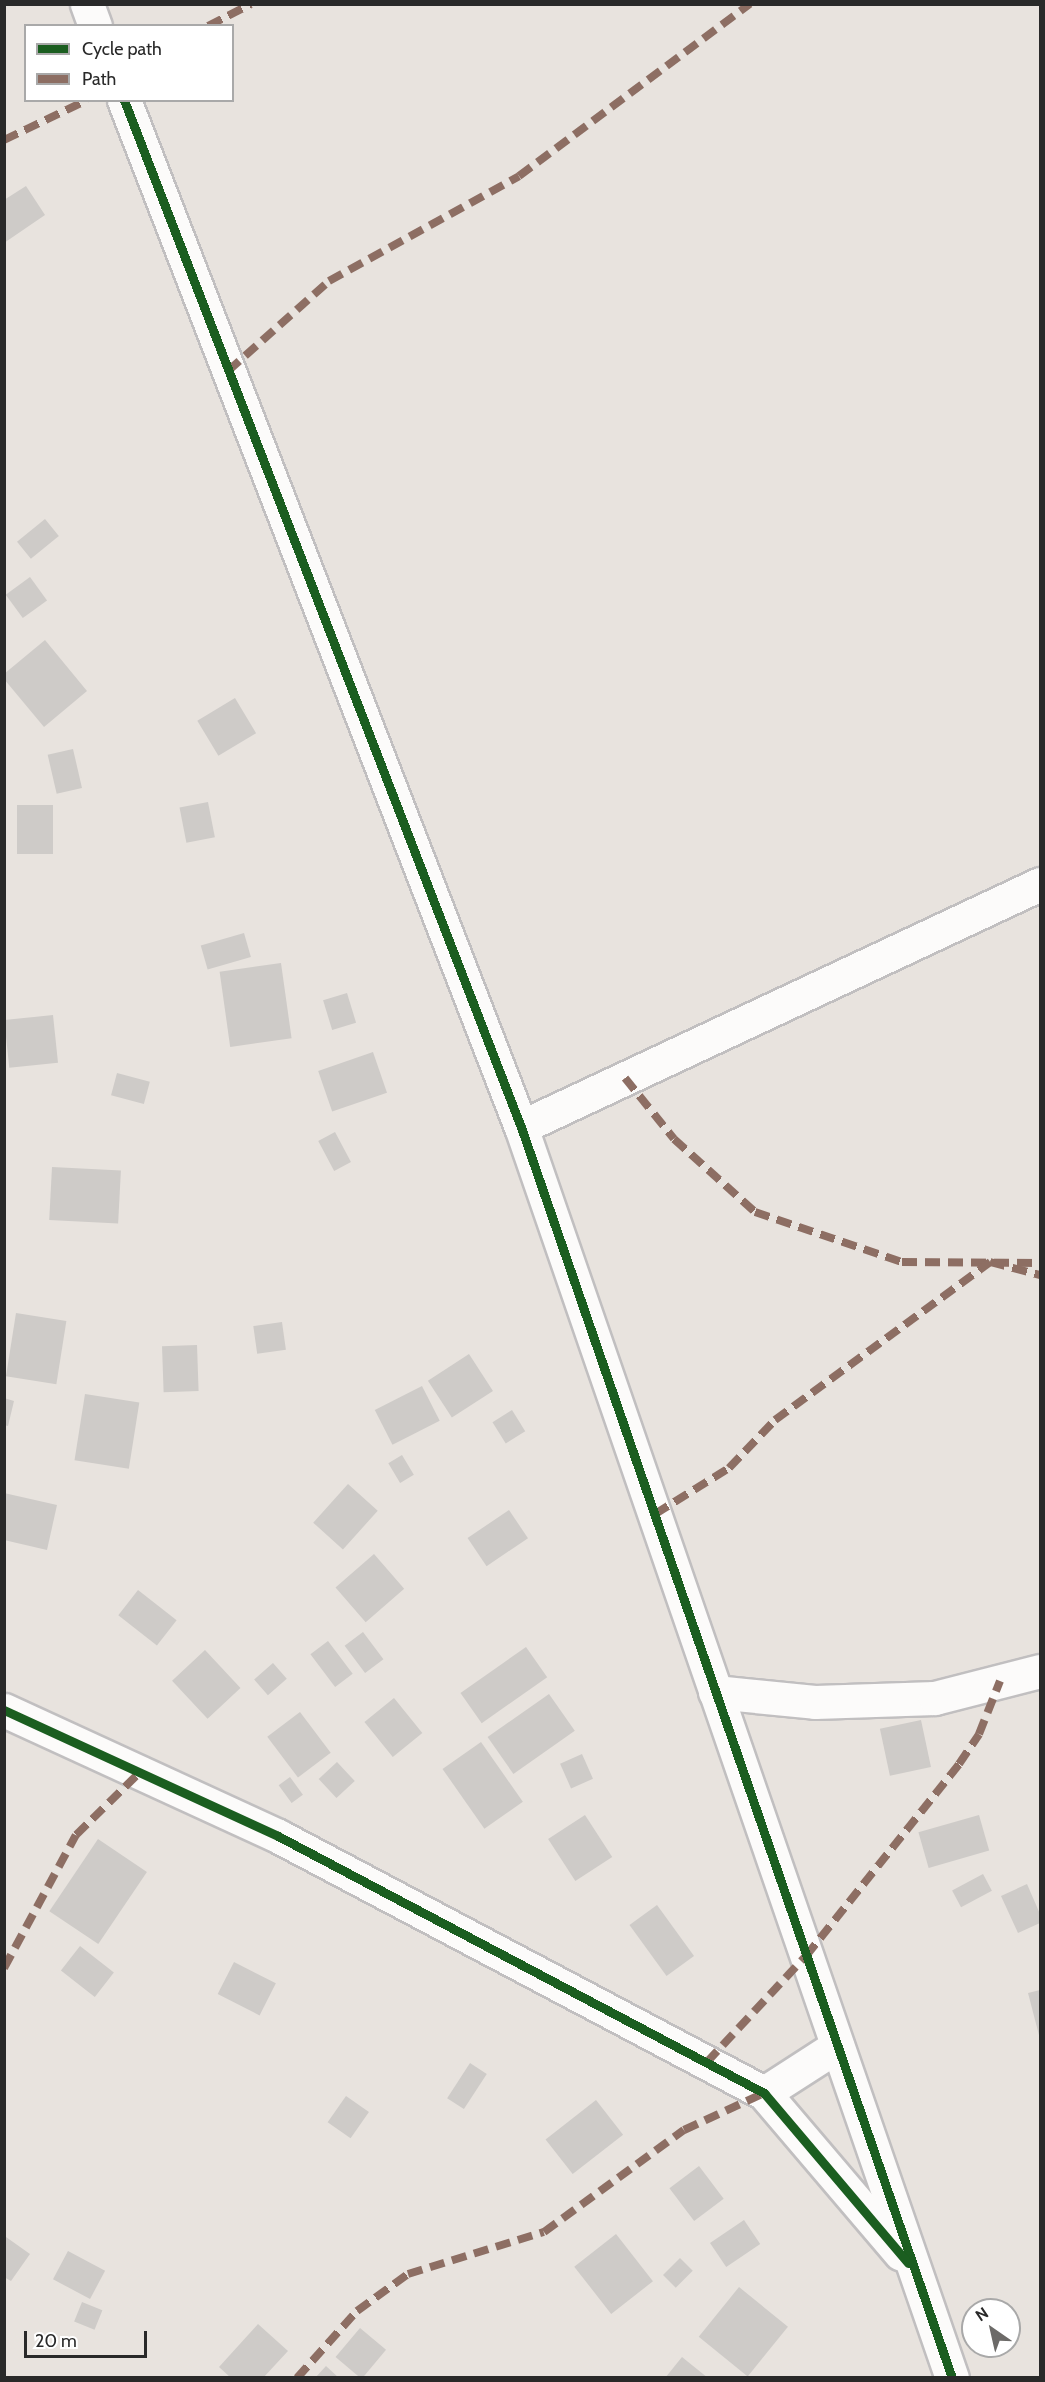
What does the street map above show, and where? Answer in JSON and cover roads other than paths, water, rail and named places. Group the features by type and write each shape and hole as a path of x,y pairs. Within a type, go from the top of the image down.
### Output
{"street":[{"path":"87,4 94,24"},
{"path":"125,102 521,1127 914,2269 946,2373"},
{"path":"521,1127 1041,884"},
{"path":"715,1692 815,1702 934,1698 1041,1671"},
{"path":"4,1710 278,1836 764,2093 914,2269"},
{"path":"764,2093 837,2046"}]}
